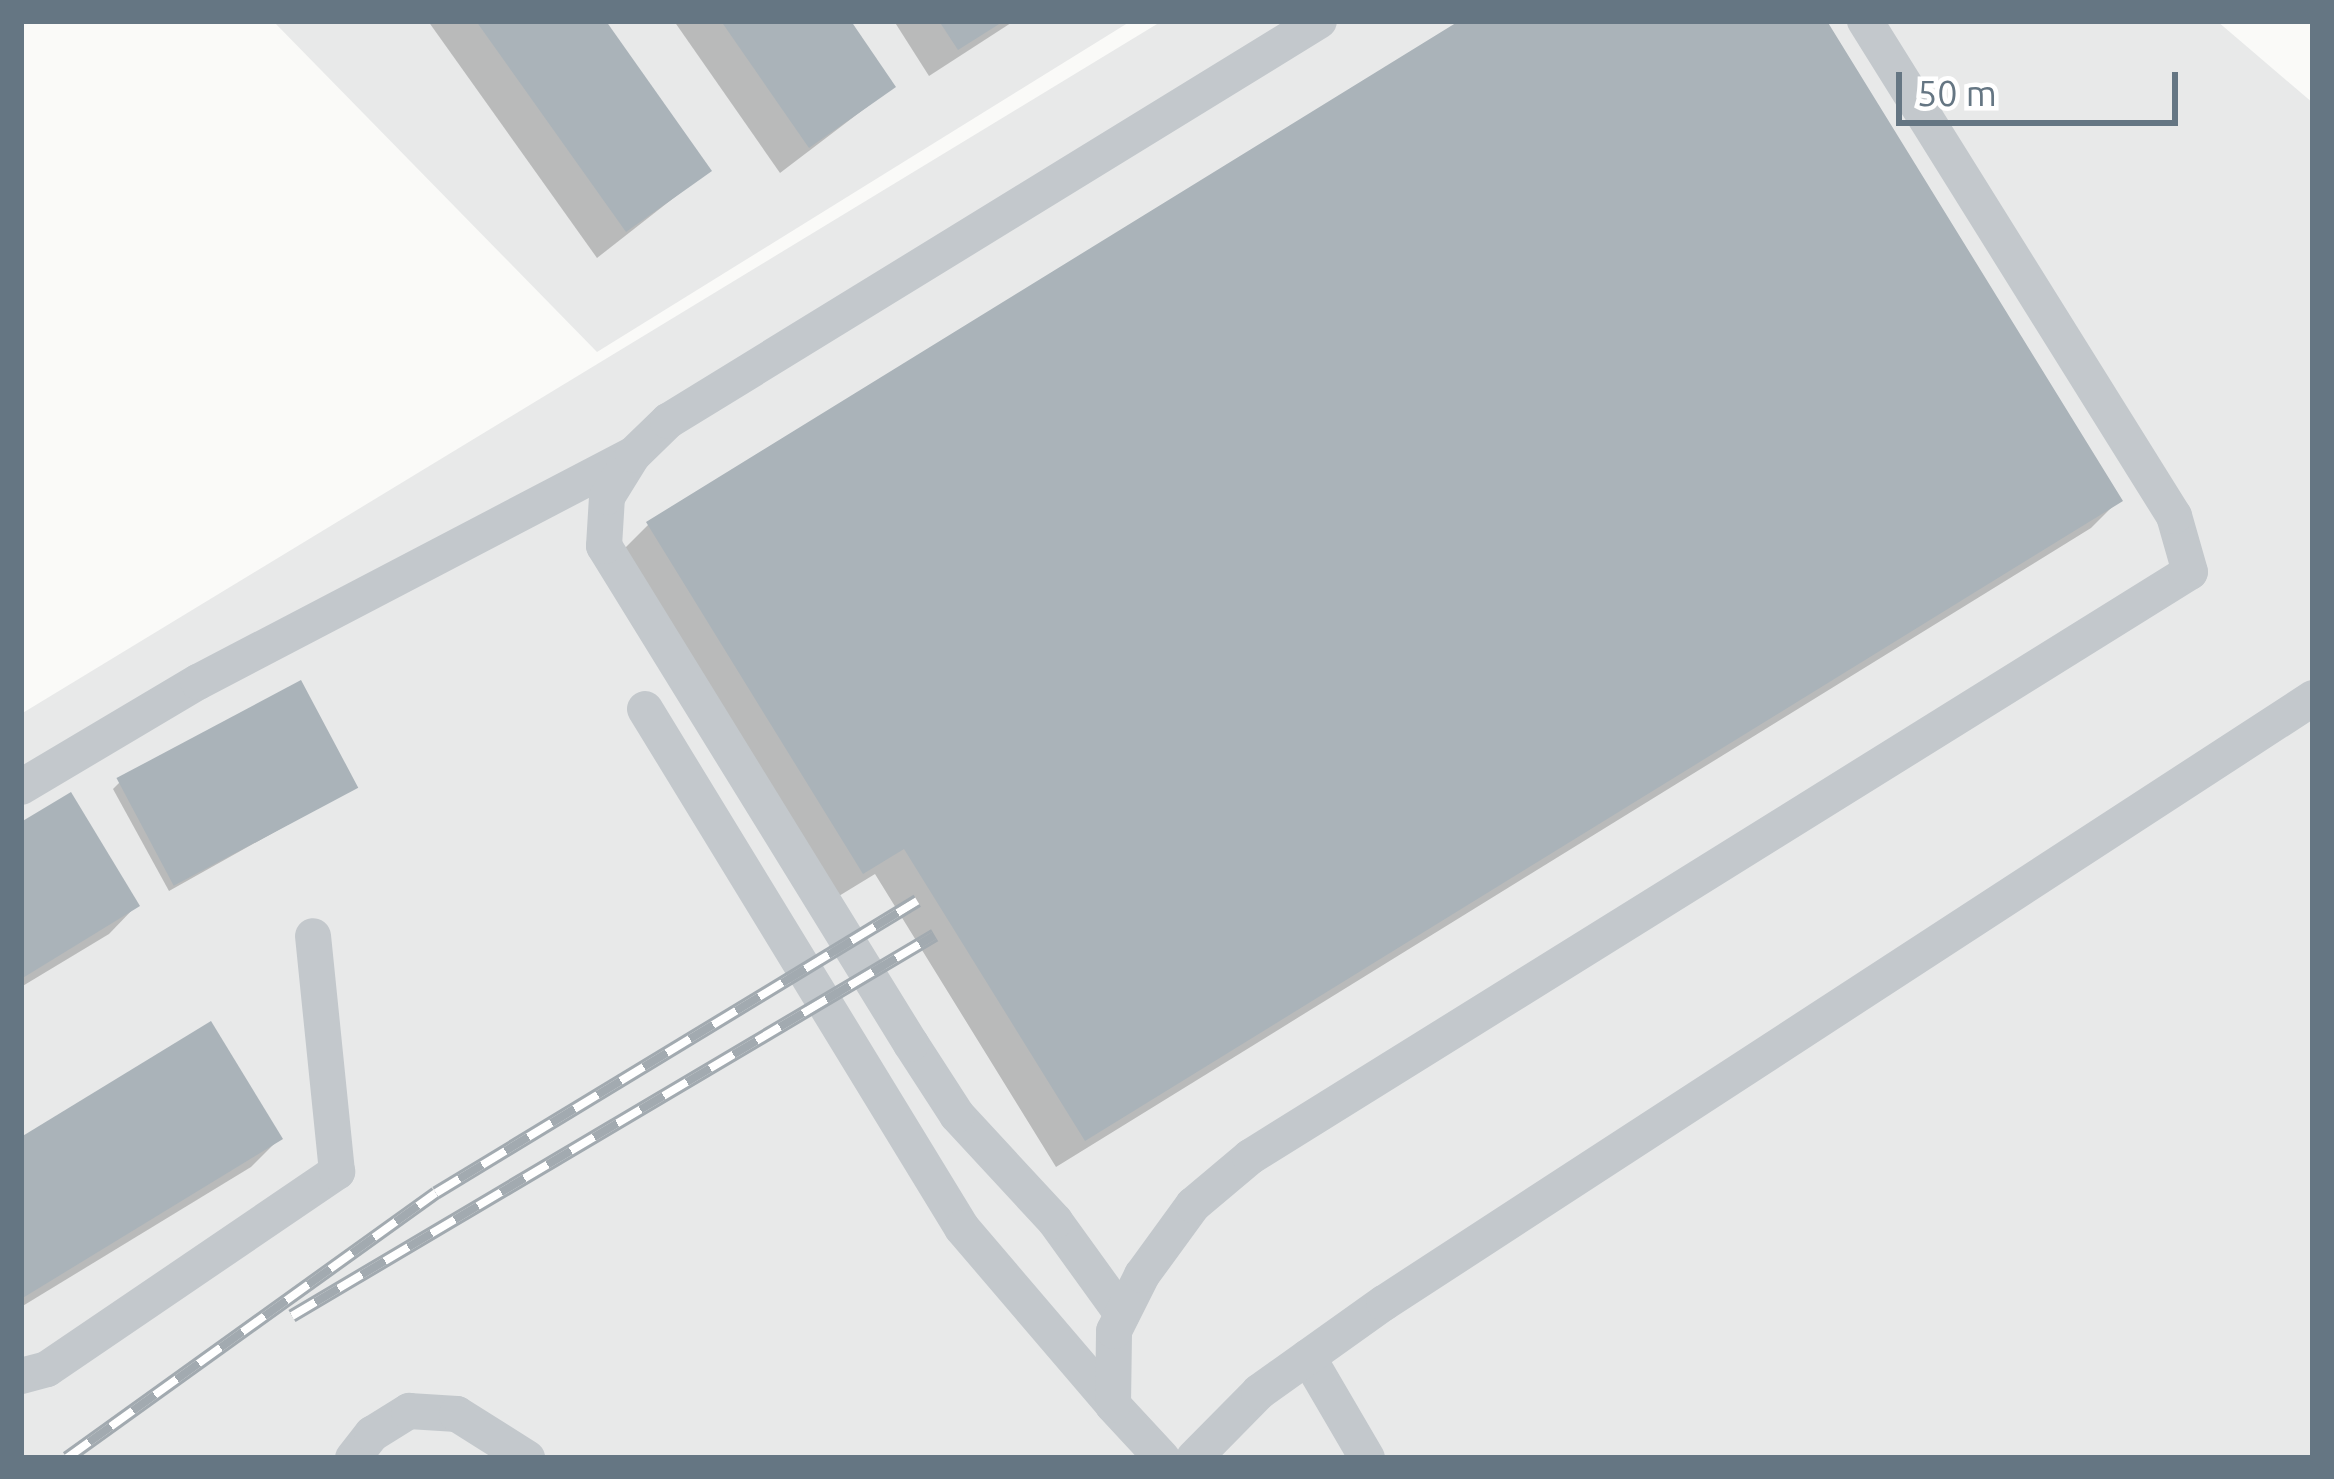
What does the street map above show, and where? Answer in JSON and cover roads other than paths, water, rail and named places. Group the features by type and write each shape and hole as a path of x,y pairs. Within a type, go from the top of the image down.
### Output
{"lane":[{"path":"1122,1314 1055,1221 957,1115 604,546 607,497 633,455 668,421 1318,21"},
{"path":"1113,1405 1114,1331 1122,1314 1193,1205 1250,1156 2190,572 2174,516 1865,21"},
{"path":"21,787 198,682 633,455"},
{"path":"1194,1458 1258,1393 1308,1357 2313,698"},
{"path":"646,709 962,1228 1162,1458"},
{"path":"21,1376 47,1369 337,1172 313,936"},
{"path":"1308,1357 1367,1458"},
{"path":"353,1458 372,1434 409,1411 457,1414 526,1458"}],"railway":[{"path":"67,1458 436,1193 917,901"},
{"path":"292,1316 935,935"}]}
